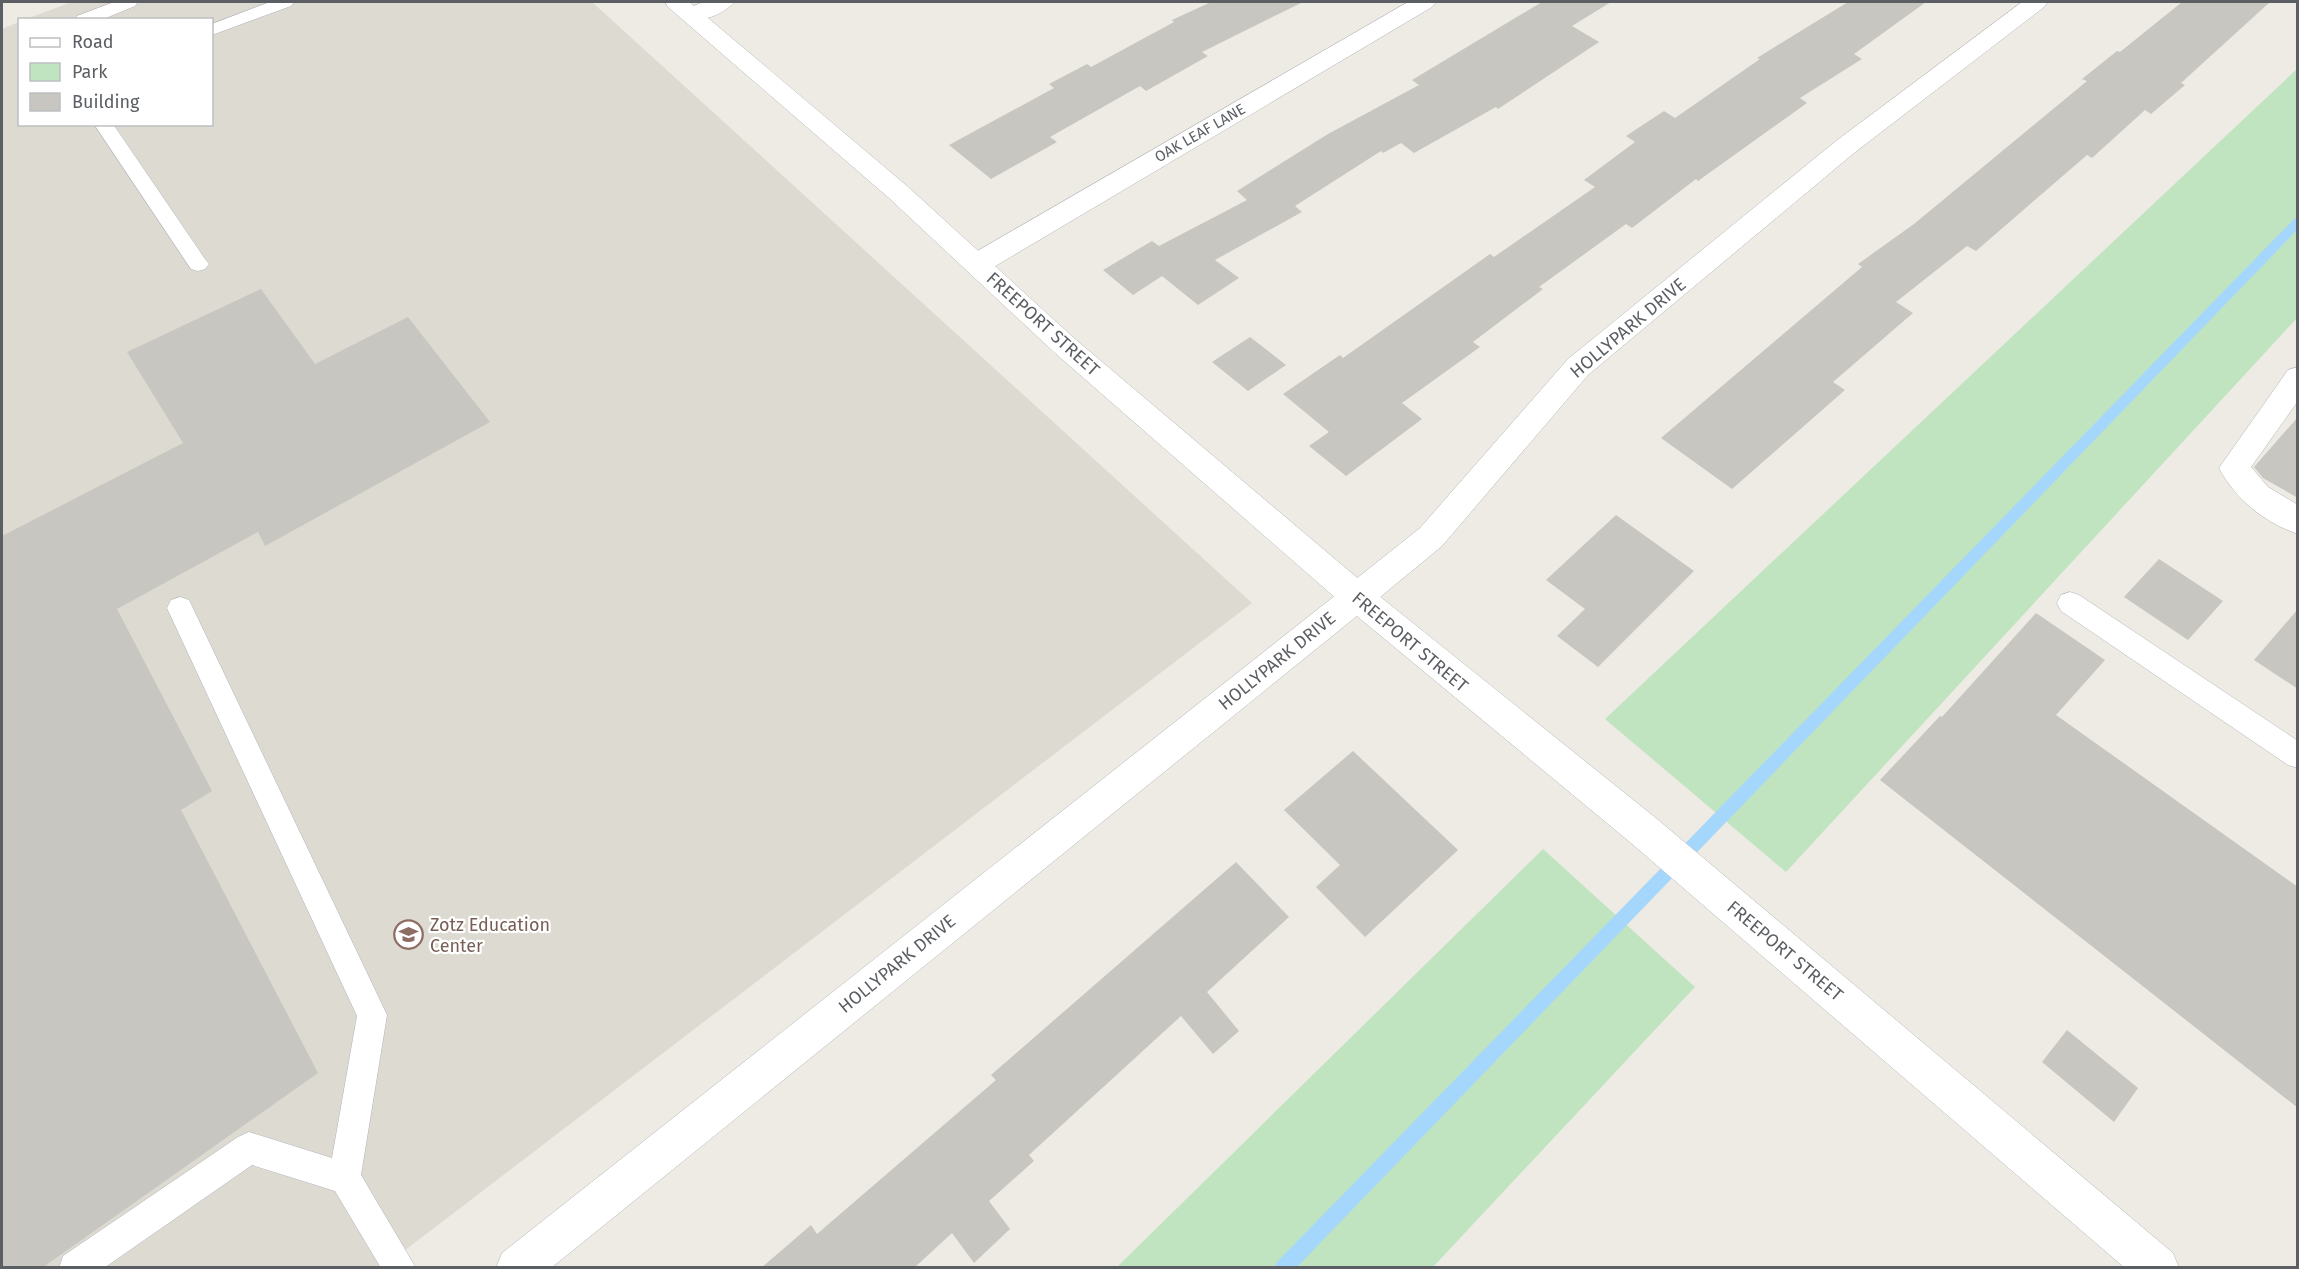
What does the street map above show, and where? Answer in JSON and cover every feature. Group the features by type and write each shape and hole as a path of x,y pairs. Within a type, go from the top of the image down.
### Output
{"street":[{"path":"684,8 722,2"},
{"name":"OAK LEAF LANE","path":"976,264 1424,2"},
{"name":"HOLLYPARK DRIVE","path":"517,1268 1431,537 1578,367 1845,147 2036,2"},
{"name":"FREEPORT STREET","path":"684,8 898,192 1065,346 1357,597 1735,909 2158,1268"},
{"path":"2298,378 2234,468 2258,496 2298,521"}],"lane":[{"path":"88,18 129,2"},
{"path":"213,30 285,2"},
{"path":"104,126 198,264"},
{"path":"2070,603 2298,756"},
{"path":"180,608 372,1015 345,1178 400,1268"},
{"path":"75,1268 249,1148 345,1178"}],"shaded area":[{"name":"Zotz Education Center","path":"72,2 592,2 1252,603 383,1267 2,1268 2,29 18,22 18,126 213,126 213,18 29,18"}],"green space":[{"path":"2297,69 2297,318 1786,872 1605,719"},
{"path":"1543,849 1695,987 1433,1267 1117,1267"}],"building":[{"path":"1211,2 1303,2 1202,52 1208,56 1146,91 1140,86 1050,137 1057,142 991,179 949,145 1054,88 1049,84 1087,64 1091,67 1174,22 1172,20"},
{"path":"1542,2 1611,2 1572,26 1599,42 1498,109 1496,107 1414,153 1401,143 1383,153 1381,151 1295,206 1302,212 1215,260 1239,278 1198,305 1162,276 1133,295 1103,270 1152,241 1159,246 1247,200 1237,191 1328,134 1419,85 1412,80"},
{"path":"1848,2 1926,2 1854,54 1862,59 1800,98 1807,103 1698,181 1696,179 1632,228 1626,224 1539,287 1543,289 1473,342 1480,347 1402,403 1422,419 1346,476 1309,446 1329,432 1283,394 1340,355 1343,358 1490,254 1494,257 1595,187 1584,180 1635,142 1626,136 1664,111 1675,118 1760,59 1757,58"},
{"path":"2182,2 2270,2 2181,83 2185,85 2151,114 2145,110 2092,158 2087,155 1976,251 1967,246 1896,302 1913,313 1833,382 1845,390 1732,489 1661,438 1862,267 1858,264 1914,224 2087,81 2082,79"},
{"path":"261,289 315,364 408,317 490,422 265,546 258,532 117,609 212,791 181,810 318,1073 42,1268 2,1268 2,536 183,443 127,352"},
{"path":"1250,337 1286,365 1248,391 1212,362"},
{"path":"2298,417 2298,498 2263,478 2254,467"},
{"path":"1616,515 1694,571 1598,667 1557,636 1585,609 1546,580"},
{"path":"2159,559 2223,601 2188,640 2124,597"},
{"path":"2298,609 2298,689 2254,660"},
{"path":"2036,613 2105,660 2056,715 2298,887 2298,1108 1880,780 1940,716 1942,717"},
{"path":"1353,751 1458,850 1365,937 1316,887 1340,865 1284,810"},
{"path":"1236,862 1289,917 1207,992 1239,1031 1213,1054 1181,1016 1029,1155 1034,1161 989,1201 1010,1229 974,1263 952,1233 914,1268 761,1268 811,1225 817,1234 996,1080 991,1075"},
{"path":"2067,1030 2138,1088 2114,1122 2042,1062"}],"waterway":[{"path":"1283,1268 2298,222"}],"place":[{"name":"Zotz Education Center","path":"409,935"}]}
